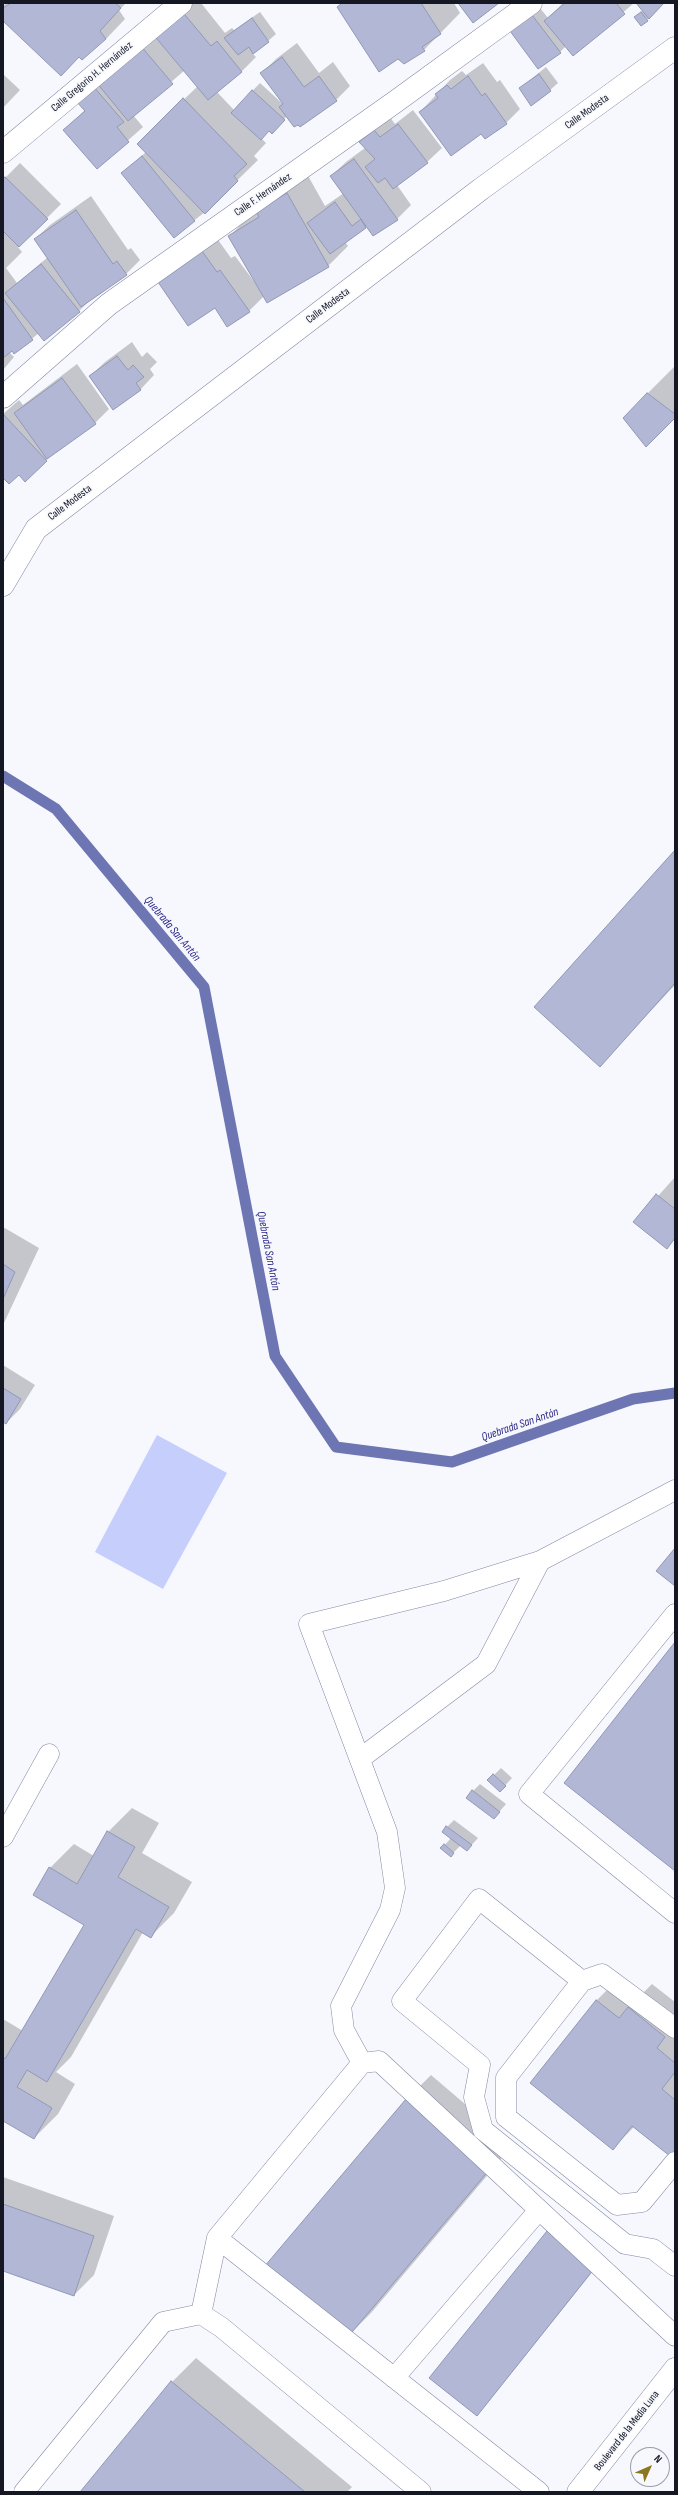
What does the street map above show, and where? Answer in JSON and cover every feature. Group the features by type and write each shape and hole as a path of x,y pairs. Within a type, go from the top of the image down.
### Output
{"street":[{"name":"Calle Gregorio H. Hernández","path":"3,152 180,3"},
{"name":"Calle F. Hernández","path":"3,397 109,304 395,102 531,3"},
{"name":"Calle Modesta","path":"3,585 36,529 481,189 675,48"},
{"name":"Boulevard de la Media Luna","path":"578,2492 675,2369"}],"lane":[{"path":"362,2063 344,2030 340,2006 390,1910 395,1888 387,1832 361,1758 309,1624 444,1591 540,1561 675,1490"},
{"path":"361,1758 486,1664 540,1561"},
{"path":"675,1614 529,1794 675,1914"},
{"path":"3,1837 50,1754"},
{"path":"582,1981 479,1899 402,2001 480,2065 474,2097 483,2130 625,2244 653,2248 675,2266"},
{"path":"675,2028 602,1974 582,1981 506,2078 506,2117 617,2205 642,2202 675,2162"},
{"path":"201,2314 217,2238 362,2063 379,2061 675,2336"},
{"path":"394,2378 539,2210"},
{"path":"217,2238 539,2492"},
{"path":"24,2492 163,2322 201,2314 220,2327 421,2492"}],"shaded area":[{"path":"157,1435 227,1473 163,1589 95,1552"}],"building":[{"path":"11,3 115,3 121,8 100,31 106,39 82,60 79,57 61,76 3,21 3,8"},
{"path":"342,3 421,3 441,34 422,47 425,51 404,64 398,59 379,72 337,7"},
{"path":"458,3 499,3 473,23"},
{"path":"565,3 616,3 625,14 573,56 544,21"},
{"path":"636,3 664,3 649,19"},
{"path":"180,9 211,46 217,41 242,72 208,100 152,33"},
{"path":"641,12 648,21 641,26 634,17"},
{"path":"532,15 561,53 538,69 510,31"},
{"path":"252,18 269,42 253,54 249,47 238,55 224,38"},
{"path":"140,45 173,84 128,121 96,82"},
{"path":"282,57 304,87 319,76 337,101 300,127 298,125 294,127 279,107 283,104 260,73"},
{"path":"539,74 551,91 531,106 519,88"},
{"path":"468,76 482,96 485,93 507,124 485,139 481,134 451,156 419,112 438,98 435,94 447,85 451,89"},
{"path":"93,86 124,122 117,127 129,142 97,169 63,130 85,111 76,101"},
{"path":"252,90 285,120 272,134 269,131 261,140 231,113"},
{"path":"183,98 247,164 234,176 238,181 205,214 137,144"},
{"path":"398,124 428,163 393,189 385,178 378,183 365,167 375,159 359,142 374,130 380,137"},
{"path":"142,156 195,221 174,238 121,173"},
{"path":"354,159 398,220 373,236 330,176"},
{"path":"5,177 48,219 19,247 3,231 3,179"},
{"path":"287,193 329,267 267,303 228,236 259,217 256,211"},
{"path":"335,202 352,226 361,219 366,228 330,254 307,223"},
{"path":"76,210 113,264 117,261 127,275 81,307 34,239"},
{"path":"202,251 217,272 220,270 250,312 227,327 215,308 188,326 158,282"},
{"path":"41,264 80,312 44,341 5,293"},
{"path":"3,298 33,340 14,354 12,351 3,358"},
{"path":"117,356 128,370 133,365 144,377 136,383 141,390 113,410 89,376"},
{"path":"62,378 96,424 47,459 14,413"},
{"path":"647,393 675,414 675,418 646,447 623,418"},
{"path":"3,414 47,461 25,482 19,475 9,484 3,478"},
{"path":"675,850 675,983 600,1067 534,1007"},
{"path":"656,1194 675,1209 675,1238 667,1249 633,1222"},
{"path":"3,1264 15,1272 3,1299"},
{"path":"3,1388 21,1399 6,1424 3,1422"},
{"path":"675,1548 675,1586 656,1571"},
{"path":"675,1642 675,1871 564,1783"},
{"path":"493,1774 506,1786 500,1792 487,1780"},
{"path":"472,1790 500,1812 494,1819 466,1798"},
{"path":"446,1826 472,1845 467,1851 442,1832"},
{"path":"107,1831 135,1847 118,1877 169,1907 151,1938 136,1929 47,2082 27,2070 17,2087 52,2108 34,2139 3,2121 3,2057 5,2059 84,1925 33,1895 49,1867 77,1884"},
{"path":"444,1844 454,1853 451,1857 440,1848"},
{"path":"596,2000 619,2018 628,2007 665,2037 657,2048 675,2063 675,2072 662,2089 675,2100 675,2160 632,2126 613,2150 530,2083"},
{"path":"406,2099 490,2169 347,2338 264,2267"},
{"path":"3,2204 94,2236 74,2296 3,2271"},
{"path":"547,2231 594,2269 477,2416 429,2378"},
{"path":"171,2381 305,2492 80,2492"}],"waterway":[{"name":"Quebrada San Antón","path":"3,776 56,809 204,987 275,1356 336,1447 452,1462 633,1399 675,1393"}]}
